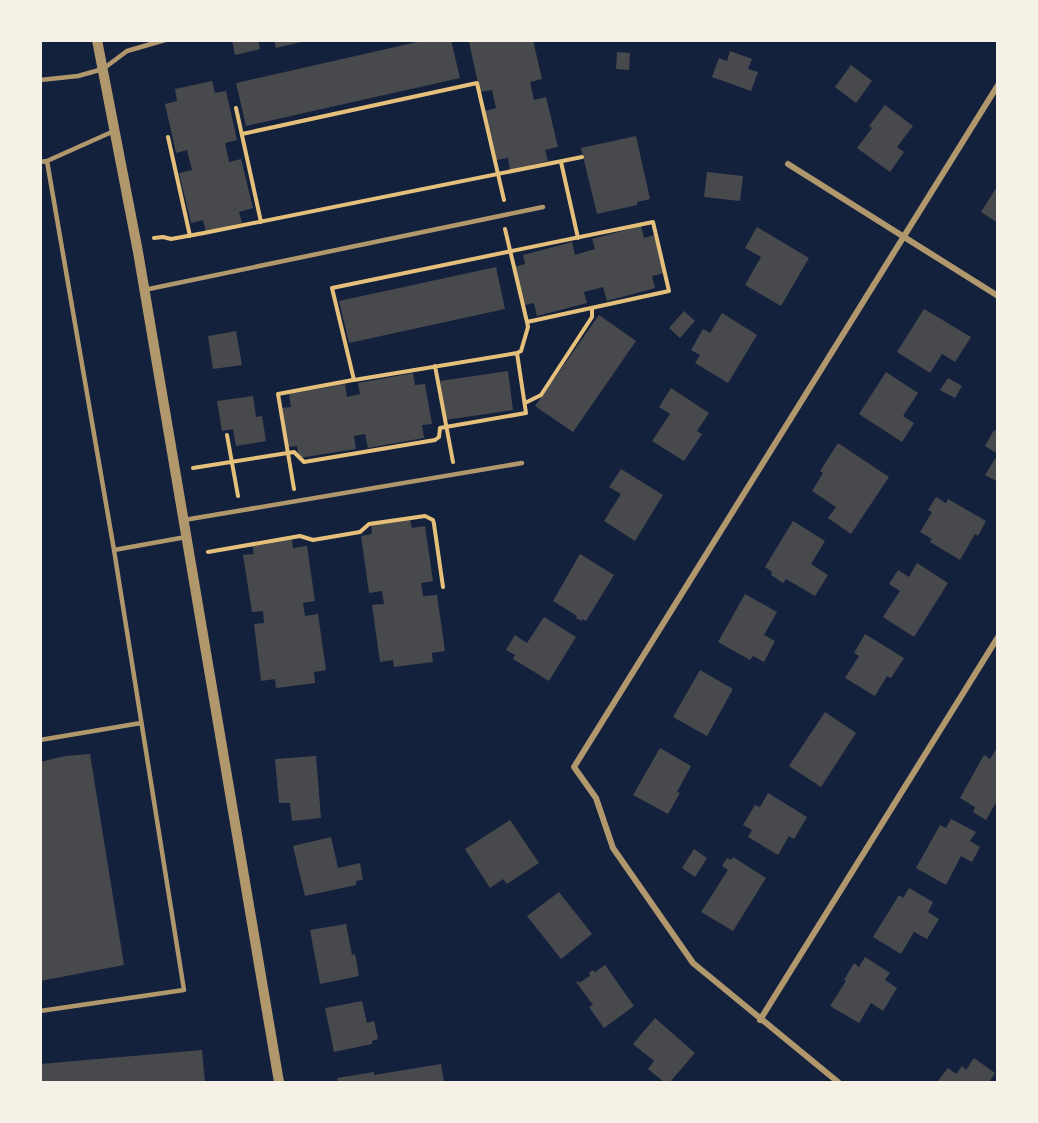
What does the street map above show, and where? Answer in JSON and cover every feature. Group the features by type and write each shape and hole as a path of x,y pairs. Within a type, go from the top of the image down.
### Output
{"street":[{"path":"97,40 144,290 279,1083"},
{"path":"838,1083 693,963 613,848 596,798 574,767 998,85"},
{"path":"788,164 998,296"},
{"path":"760,1020 998,637"}],"lane":[{"path":"40,80 78,76 103,69 127,51 165,40"},
{"path":"40,162 114,131"},
{"path":"40,1011 184,990 114,550 47,161"},
{"path":"144,290 543,207"},
{"path":"184,520 522,463"},
{"path":"114,550 186,537"},
{"path":"40,740 141,723"}],"path":[{"path":"242,134 477,83 504,197 502,216 528,327 522,351 517,353 278,394 297,501"},
{"path":"236,108 261,222"},
{"path":"168,137 190,236"},
{"path":"153,238 171,239 190,236 582,157"},
{"path":"561,162 578,238"},
{"path":"354,380 332,288 511,253 652,222 669,291 527,322"},
{"path":"525,403 541,395 592,317 592,308"},
{"path":"193,468 294,452 298,459 304,462 435,440 439,437 440,428 526,413 517,353"},
{"path":"435,366 455,474"},
{"path":"227,435 240,511"},
{"path":"208,552 300,536 313,540 360,532 369,524 425,516 433,520 443,587"}],"building":[{"path":"232,40 258,40 260,49 235,55"},
{"path":"274,40 305,40 305,41 276,48"},
{"path":"426,40 451,40 460,78 246,126 236,83"},
{"path":"533,40 542,79 530,82 534,100 546,97 558,147 545,150 548,161 510,170 508,158 496,160 485,111 496,108 492,90 480,92 469,42"},
{"path":"730,51 752,59 748,69 758,72 751,91 712,77 719,58 727,61"},
{"path":"617,52 630,53 629,70 616,69"},
{"path":"851,65 872,81 856,103 835,87"},
{"path":"212,81 215,93 226,91 237,140 225,143 229,162 241,159 253,208 239,212 242,223 206,232 203,220 191,223 179,173 192,170 187,150 176,153 165,104 177,101 175,89"},
{"path":"885,105 913,126 897,147 904,152 890,172 857,148 872,128 869,126"},
{"path":"636,136 650,199 637,202 637,205 597,214 581,148"},
{"path":"707,172 743,176 740,201 704,197"},
{"path":"998,185 998,223 981,212"},
{"path":"641,226 644,238 654,235 664,273 652,276 655,288 607,301 603,287 584,292 587,303 537,316 534,303 525,305 514,267 525,264 523,255 572,242 575,255 595,249 592,239"},
{"path":"757,227 809,258 781,306 745,285 761,257 745,248"},
{"path":"496,267 505,309 349,343 339,301"},
{"path":"924,309 971,337 955,362 942,354 930,373 897,352"},
{"path":"684,311 695,321 680,338 669,328"},
{"path":"722,313 757,335 728,383 695,363 700,355 691,350 703,329 710,333"},
{"path":"599,315 636,341 573,432 535,406"},
{"path":"236,331 242,365 213,369 208,336"},
{"path":"508,371 513,410 445,420 440,381"},
{"path":"886,372 918,393 903,416 914,423 902,442 859,414"},
{"path":"413,373 415,385 425,384 432,424 422,425 424,438 368,448 365,434 354,436 356,449 299,458 297,446 288,447 281,408 291,407 289,394 345,384 347,397 360,394 358,383"},
{"path":"948,378 962,386 955,398 940,390"},
{"path":"671,388 709,413 697,431 702,434 684,461 652,441 670,414 659,407"},
{"path":"253,396 256,417 262,416 266,441 236,446 233,429 222,431 217,401"},
{"path":"994,430 998,432 998,454 985,446"},
{"path":"838,443 889,477 851,534 828,518 836,507 812,491 823,473 820,471"},
{"path":"998,454 998,482 985,475"},
{"path":"621,469 663,495 635,541 604,521 621,494 609,487"},
{"path":"936,497 946,503 948,499 986,521 978,536 975,534 960,560 930,542 932,539 920,532 932,512 928,510"},
{"path":"410,519 412,528 425,526 433,581 421,583 423,596 437,595 445,651 432,653 433,662 394,667 393,660 380,662 372,605 384,604 382,591 369,593 361,536 372,534 371,525"},
{"path":"793,521 825,541 811,564 828,575 815,596 786,579 783,583 771,575 772,572 765,567"},
{"path":"292,539 293,548 307,546 315,601 303,603 305,616 318,614 326,670 314,672 315,683 276,688 275,679 261,681 254,624 264,623 263,611 252,612 243,555 254,554 252,544"},
{"path":"580,554 614,575 586,621 576,618 577,616 553,601"},
{"path":"917,563 948,583 914,637 883,617 900,591 889,584 898,570 909,577"},
{"path":"745,594 777,612 764,635 775,641 764,662 753,656 750,660 718,642"},
{"path":"544,617 576,637 549,681 513,659 515,655 506,650 515,635 527,643"},
{"path":"865,634 904,658 891,678 887,676 875,696 845,678 859,656 854,653"},
{"path":"700,670 733,689 707,736 673,717"},
{"path":"825,712 856,733 821,787 789,766"},
{"path":"998,746 998,799 986,820 973,812 975,807 960,798 984,755 990,759"},
{"path":"660,748 691,766 668,814 633,795"},
{"path":"90,754 124,965 40,981 40,762 65,756"},
{"path":"316,756 321,818 292,821 290,803 279,803 275,759"},
{"path":"768,793 807,817 794,839 789,836 778,855 748,837 752,830 743,825 755,805 760,807"},
{"path":"951,819 976,832 970,841 980,847 972,862 961,856 946,885 916,868 940,825 946,828"},
{"path":"510,820 539,863 507,884 503,879 490,888 465,849"},
{"path":"331,837 338,868 360,863 363,880 356,881 356,885 305,896 293,846"},
{"path":"694,849 707,858 695,877 682,868"},
{"path":"733,857 766,878 733,931 701,912 728,870 722,866 727,858 731,860"},
{"path":"909,888 933,902 928,912 939,919 927,939 914,932 901,954 873,937 899,895 903,898"},
{"path":"559,892 592,934 561,959 527,916"},
{"path":"346,924 359,976 320,984 310,930"},
{"path":"865,957 890,973 885,980 897,988 883,1011 871,1003 859,1023 830,1006 854,963 859,967"},
{"path":"605,965 634,1006 604,1028 589,1007 593,1005 576,982 579,983 590,976 589,973 593,970 595,972"},
{"path":"362,1001 367,1023 374,1021 378,1039 372,1041 372,1044 334,1052 325,1008"},
{"path":"655,1018 695,1053 670,1082 664,1082 648,1069 654,1061 633,1044"},
{"path":"202,1050 205,1082 40,1082 40,1064"},
{"path":"974,1058 995,1073 989,1082 937,1082 948,1068 956,1074 962,1066 966,1070"},
{"path":"441,1064 444,1082 338,1082 337,1078 374,1072 374,1075"}]}
